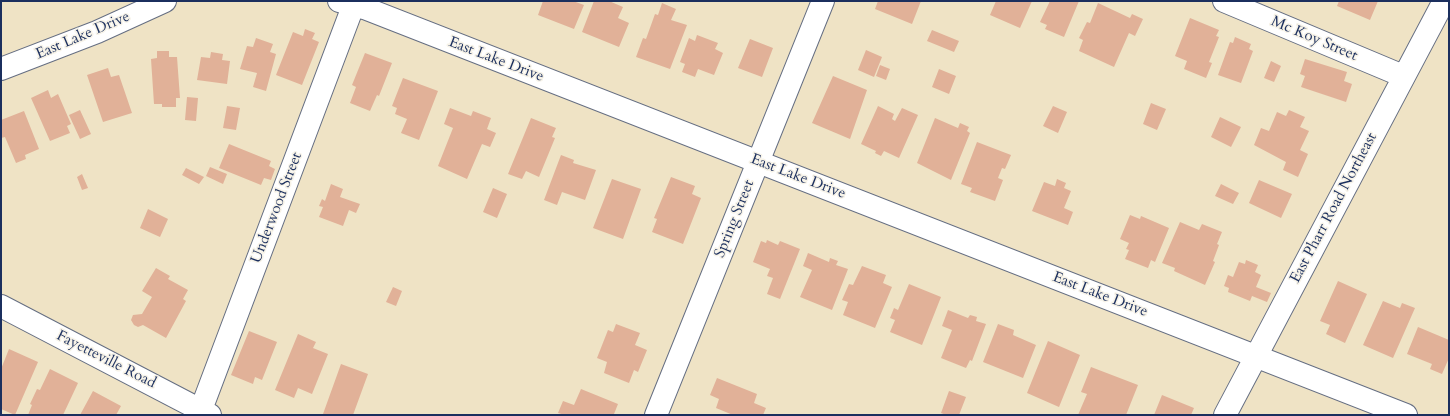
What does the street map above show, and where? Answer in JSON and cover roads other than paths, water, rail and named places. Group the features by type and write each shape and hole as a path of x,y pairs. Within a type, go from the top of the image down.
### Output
{"street":[{"name":"East Lake Drive","path":"1,70 97,32 165,1"},
{"name":"Spring Street","path":"656,415 823,1"},
{"name":"Mc Koy Street","path":"1224,1 1403,76"},
{"name":"East Pharr Road Northeast","path":"1224,415 1444,1"},
{"name":"East Lake Drive","path":"350,2 1406,415"},
{"name":"Underwood Street","path":"204,413 350,2"},
{"name":"Fayetteville Road","path":"1,306 204,413"}]}
